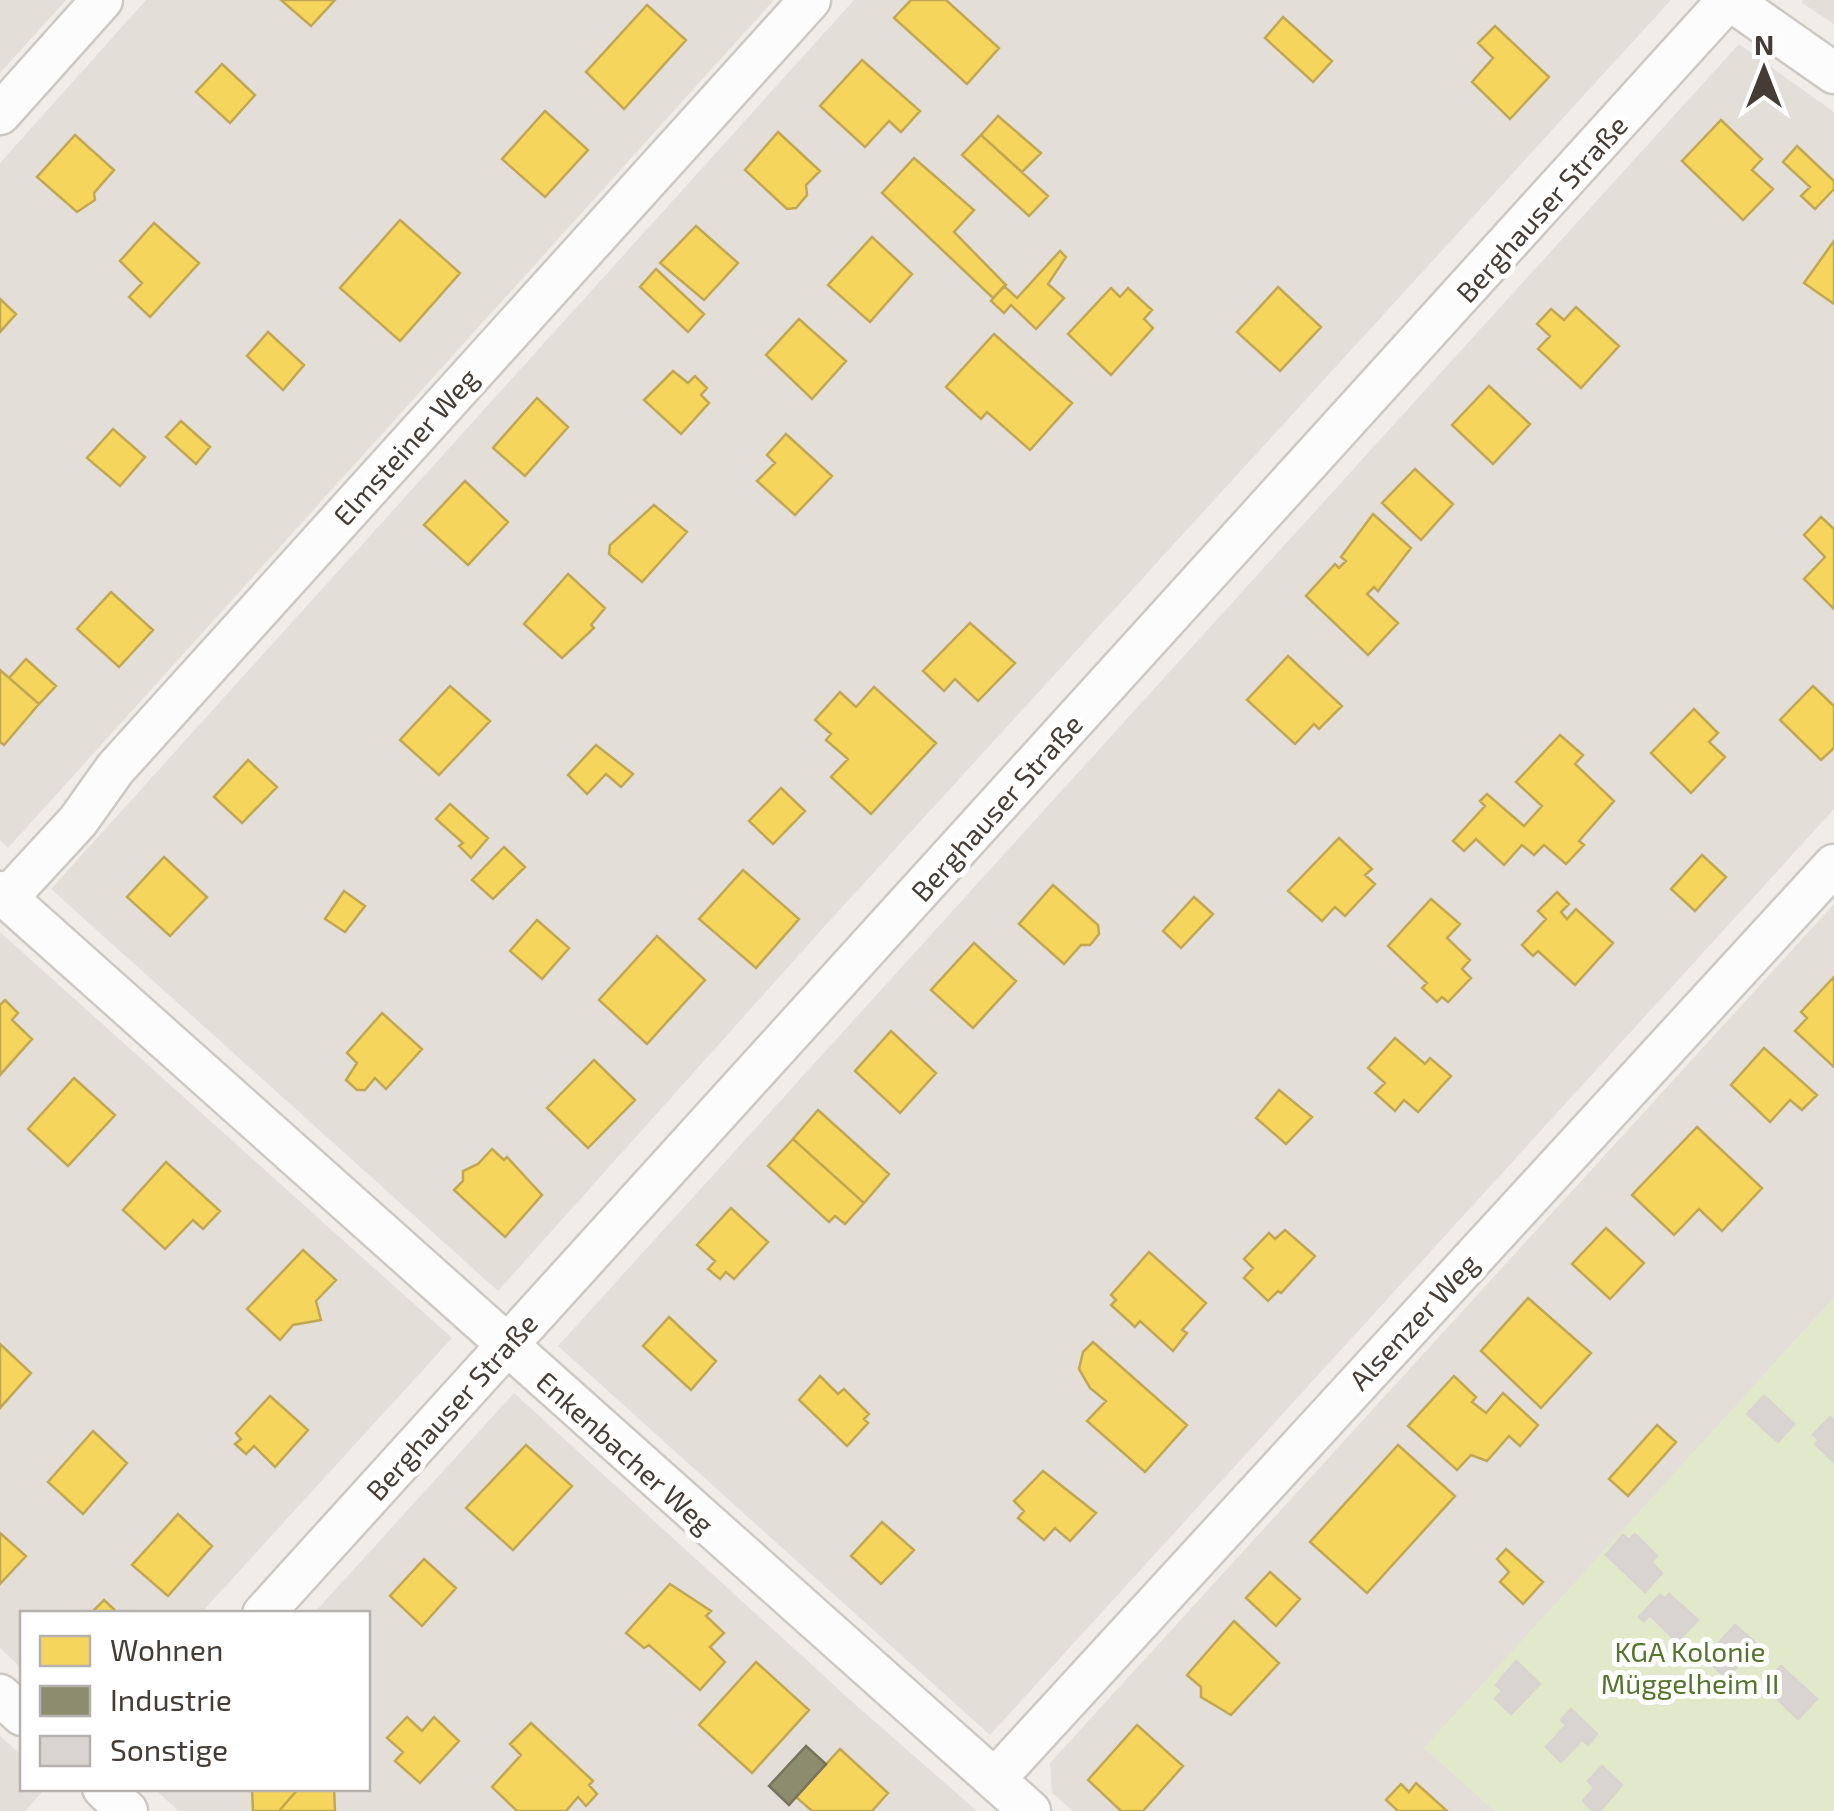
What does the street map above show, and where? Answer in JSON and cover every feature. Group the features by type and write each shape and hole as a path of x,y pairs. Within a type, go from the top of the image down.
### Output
{"street":[{"path":"0,114 102,0"},
{"name":"Elmsteiner Weg","path":"4,895 78,821 115,769 810,0"},
{"path":"1729,0 1834,73"},
{"name":"Berghauser Straße","path":"265,1611 1729,0"},
{"name":"Alsenzer Weg","path":"995,1779 1834,865"},
{"name":"Enkenbacher Weg","path":"4,895 1030,1811"},
{"path":"0,1695 20,1713"},
{"path":"82,1811 99,1791"},
{"path":"105,1791 127,1811"}],"shaded area":[{"path":"0,0 66,0 0,73"},
{"path":"146,0 774,0 8,848 0,840 0,163"},
{"path":"854,0 1671,0 823,928 498,1291 51,889"},
{"path":"1834,0 1834,24 1802,3"},
{"path":"1739,44 1834,112 1834,809 990,1735 558,1346"},
{"path":"1834,904 1834,1298 1425,1748 1495,1811 1073,1811 1052,1793 1050,1763"},
{"path":"0,932 452,1338 203,1611 20,1611 20,1667 0,1648"},
{"path":"514,1393 977,1811 179,1811 156,1791 370,1791 370,1611 316,1611"},
{"path":"0,1736 20,1754 20,1791 43,1791 25,1811 0,1811"}],"green space":[{"name":"KGA Kolonie Müggelheim II","path":"1834,1298 1834,1811 1495,1811 1424,1748"}],"building: Wohnen":[{"path":"281,0 335,0 311,26"},
{"path":"911,0 946,0 999,48 967,84 894,18"},
{"path":"647,5 686,40 624,109 586,72"},
{"path":"1283,17 1332,61 1313,82 1265,38"},
{"path":"1495,26 1549,77 1510,119 1472,82 1493,58 1478,43"},
{"path":"862,60 920,111 901,132 889,121 865,147 820,106"},
{"path":"222,64 255,95 230,123 196,92"},
{"path":"545,111 588,150 545,197 502,159"},
{"path":"998,116 1041,153 1022,172 981,135"},
{"path":"1721,120 1762,159 1752,170 1773,189 1743,220 1682,161"},
{"path":"778,132 820,171 806,185 807,195 796,208 787,209 745,170"},
{"path":"75,135 114,170 94,193 95,200 77,212 37,177"},
{"path":"981,135 1048,196 1029,216 962,155"},
{"path":"1797,146 1834,181 1834,189 1815,209 1801,196 1810,187 1783,162"},
{"path":"914,158 974,210 954,232 1006,285 993,298 882,193"},
{"path":"400,220 460,273 400,341 340,288"},
{"path":"154,223 199,263 150,317 129,297 142,283 120,261"},
{"path":"696,226 738,263 704,300 660,263"},
{"path":"872,237 912,274 870,322 828,285"},
{"path":"1834,241 1834,304 1804,283"},
{"path":"1060,251 1066,257 1048,284 1064,298 1036,329 1011,305 1004,313 991,301 1004,286 1017,298"},
{"path":"656,269 704,314 688,332 640,287"},
{"path":"1278,287 1321,327 1280,371 1237,332"},
{"path":"1111,288 1120,297 1128,288 1152,310 1144,319 1153,328 1111,375 1068,334"},
{"path":"0,299 16,314 0,332"},
{"path":"1576,307 1619,346 1581,388 1538,349 1550,336 1537,324 1551,309 1564,320"},
{"path":"799,319 846,361 812,399 766,355"},
{"path":"268,332 304,365 283,390 247,356"},
{"path":"994,334 1072,403 1030,450 987,412 981,419 946,387"},
{"path":"673,371 688,383 695,376 707,388 701,395 709,403 681,434 644,400"},
{"path":"1489,386 1530,424 1493,464 1452,425"},
{"path":"537,398 568,427 525,476 493,448"},
{"path":"181,421 210,447 196,464 166,437"},
{"path":"113,429 145,457 120,486 87,458"},
{"path":"786,434 832,476 795,515 757,481 775,463 767,455"},
{"path":"1415,469 1453,504 1421,540 1382,503"},
{"path":"465,481 508,522 468,565 424,525"},
{"path":"654,505 687,532 642,582 609,554 610,545"},
{"path":"1373,514 1411,548 1378,591 1374,587 1367,594 1398,623 1368,655 1306,596 1335,564 1339,568 1346,561 1341,557"},
{"path":"1821,517 1834,529 1834,609 1804,579 1825,557 1804,535"},
{"path":"568,574 605,608 591,625 594,628 562,658 524,624"},
{"path":"111,592 153,630 119,667 77,629"},
{"path":"970,623 1015,663 978,701 955,679 944,691 923,671"},
{"path":"1288,656 1342,706 1319,729 1314,724 1295,744 1247,700"},
{"path":"26,659 56,686 39,704 9,678"},
{"path":"0,670 39,704 4,745 0,742"},
{"path":"450,686 490,721 439,775 400,740"},
{"path":"1813,686 1834,706 1834,748 1821,760 1780,720"},
{"path":"874,687 936,743 871,814 831,777 848,759 826,740 831,734 815,720 840,692 856,707"},
{"path":"1694,709 1718,733 1709,742 1725,757 1691,793 1651,753"},
{"path":"1560,735 1583,755 1575,764 1614,801 1579,841 1584,845 1566,864 1544,845 1534,855 1522,845 1504,865 1476,839 1464,851 1453,841 1485,806 1480,801 1487,794 1524,826 1542,806 1516,782"},
{"path":"596,745 633,774 621,787 606,774 587,794 568,775"},
{"path":"248,760 277,787 242,823 214,797"},
{"path":"781,788 805,811 773,844 749,821"},
{"path":"450,804 488,838 471,858 459,846 463,843 436,819"},
{"path":"1339,838 1372,869 1365,875 1375,884 1345,916 1335,907 1322,921 1288,891"},
{"path":"504,847 525,867 493,899 472,880"},
{"path":"1702,855 1726,877 1695,911 1671,889"},
{"path":"164,857 207,897 170,936 127,897"},
{"path":"743,870 799,919 756,968 699,919"},
{"path":"1053,885 1098,925 1099,934 1090,945 1081,945 1064,964 1019,924"},
{"path":"344,891 365,906 345,932 325,919"},
{"path":"1557,892 1569,904 1561,912 1567,919 1576,909 1613,943 1575,985 1538,951 1533,956 1522,945 1546,919 1538,911"},
{"path":"1194,897 1213,914 1181,948 1163,931"},
{"path":"1431,899 1460,924 1447,938 1470,960 1462,969 1471,978 1448,1002 1442,997 1437,1002 1422,988 1427,983 1388,946"},
{"path":"537,920 569,948 542,979 510,951"},
{"path":"657,936 705,980 647,1044 599,1000"},
{"path":"974,943 1016,981 973,1028 931,990"},
{"path":"1834,977 1834,1067 1795,1031 1807,1018 1801,1012"},
{"path":"5,1000 18,1013 12,1020 32,1039 0,1075 0,1005"},
{"path":"382,1013 422,1049 386,1089 375,1078 365,1090 357,1090 346,1080 357,1063 347,1053"},
{"path":"891,1031 936,1073 900,1113 855,1071"},
{"path":"1395,1038 1425,1064 1430,1058 1451,1076 1418,1112 1404,1100 1395,1111 1375,1093 1385,1083 1368,1068"},
{"path":"1764,1048 1817,1095 1802,1110 1790,1100 1770,1122 1731,1085"},
{"path":"594,1060 635,1100 588,1148 547,1108"},
{"path":"74,1078 115,1115 68,1166 28,1129"},
{"path":"1279,1090 1312,1117 1286,1144 1256,1118"},
{"path":"818,1110 889,1174 864,1203 793,1139"},
{"path":"1697,1127 1762,1188 1722,1231 1699,1209 1674,1235 1632,1195"},
{"path":"793,1139 864,1203 845,1224 835,1216 829,1222 768,1166"},
{"path":"492,1149 504,1160 507,1157 542,1195 505,1237 454,1190 463,1181 463,1171 478,1164"},
{"path":"166,1162 220,1211 203,1229 193,1220 165,1249 123,1210"},
{"path":"731,1208 768,1242 734,1279 726,1272 720,1279 708,1269 715,1261 697,1245"},
{"path":"1606,1228 1644,1263 1610,1299 1572,1264"},
{"path":"1285,1230 1315,1256 1281,1293 1278,1291 1268,1301 1244,1278 1253,1268 1244,1259 1269,1233 1275,1239"},
{"path":"303,1250 336,1280 316,1301 321,1320 293,1325 280,1340 247,1309"},
{"path":"1149,1252 1206,1303 1182,1330 1187,1333 1173,1351 1140,1321 1135,1327 1111,1305 1116,1300 1111,1295"},
{"path":"1528,1298 1591,1353 1541,1408 1481,1351"},
{"path":"669,1317 716,1361 691,1390 643,1346"},
{"path":"1093,1342 1187,1425 1145,1472 1087,1421 1106,1401 1090,1388 1079,1369 1083,1352"},
{"path":"0,1344 31,1373 0,1408"},
{"path":"820,1376 838,1394 844,1389 869,1414 864,1419 868,1423 847,1446 799,1400"},
{"path":"1454,1376 1476,1397 1472,1402 1486,1413 1503,1393 1538,1425 1520,1446 1509,1436 1487,1461 1471,1455 1457,1470 1408,1426"},
{"path":"270,1396 308,1430 275,1467 254,1446 246,1454 235,1444 241,1439 236,1433"},
{"path":"1657,1425 1676,1442 1628,1496 1609,1479"},
{"path":"93,1431 127,1463 83,1514 48,1482"},
{"path":"526,1445 572,1486 513,1550 466,1508"},
{"path":"1398,1445 1455,1496 1367,1593 1310,1542"},
{"path":"1043,1471 1096,1513 1070,1541 1055,1528 1044,1540 1018,1518 1024,1511 1014,1501"},
{"path":"178,1514 212,1546 168,1596 132,1565"},
{"path":"882,1522 914,1550 881,1584 851,1556"},
{"path":"0,1533 26,1556 0,1584"},
{"path":"1506,1549 1543,1582 1523,1604 1500,1582 1509,1572 1497,1559"},
{"path":"424,1559 456,1588 422,1626 390,1596"},
{"path":"1270,1572 1300,1599 1276,1626 1246,1598"},
{"path":"670,1584 711,1611 706,1616 724,1633 710,1647 725,1662 700,1690 649,1645 644,1648 626,1633"},
{"path":"104,1600 116,1611 93,1611"},
{"path":"1234,1621 1279,1663 1231,1715 1201,1697 1201,1687 1187,1675"},
{"path":"756,1662 809,1710 752,1773 699,1725"},
{"path":"407,1717 422,1731 434,1717 459,1741 420,1783 395,1761 403,1752 387,1738"},
{"path":"531,1723 593,1781 589,1785 597,1794 586,1806 578,1797 566,1811 517,1811 492,1787 521,1755 510,1744"},
{"path":"1137,1725 1183,1766 1143,1811 1121,1811 1088,1780"},
{"path":"840,1749 888,1793 872,1811 812,1811 796,1797"},
{"path":"1416,1783 1447,1811 1398,1811 1386,1800 1401,1784 1409,1792"},
{"path":"252,1791 296,1791 279,1811 253,1811"},
{"path":"296,1791 334,1791 335,1811 279,1811"}],"building: Industrie":[{"path":"806,1746 826,1764 789,1805 769,1786"}],"building: Sonstige":[{"path":"1764,1396 1794,1424 1778,1442 1747,1414"},
{"path":"1830,1417 1834,1421 1834,1462 1815,1444 1819,1440 1813,1435"},
{"path":"1635,1534 1657,1556 1651,1562 1662,1573 1645,1592 1606,1555 1623,1535 1629,1540"},
{"path":"1669,1594 1698,1620 1677,1642 1650,1615 1644,1621 1639,1617 1660,1595 1665,1599"},
{"path":"1735,1625 1758,1645 1726,1678 1705,1658"},
{"path":"1516,1661 1540,1684 1511,1714 1495,1699 1502,1691 1496,1685"},
{"path":"1781,1666 1817,1699 1798,1719 1763,1685"},
{"path":"1571,1709 1597,1734 1588,1745 1582,1740 1561,1762 1546,1747 1566,1725 1561,1720"},
{"path":"1602,1766 1622,1785 1600,1811 1593,1811 1583,1801 1594,1788 1588,1781"}]}
